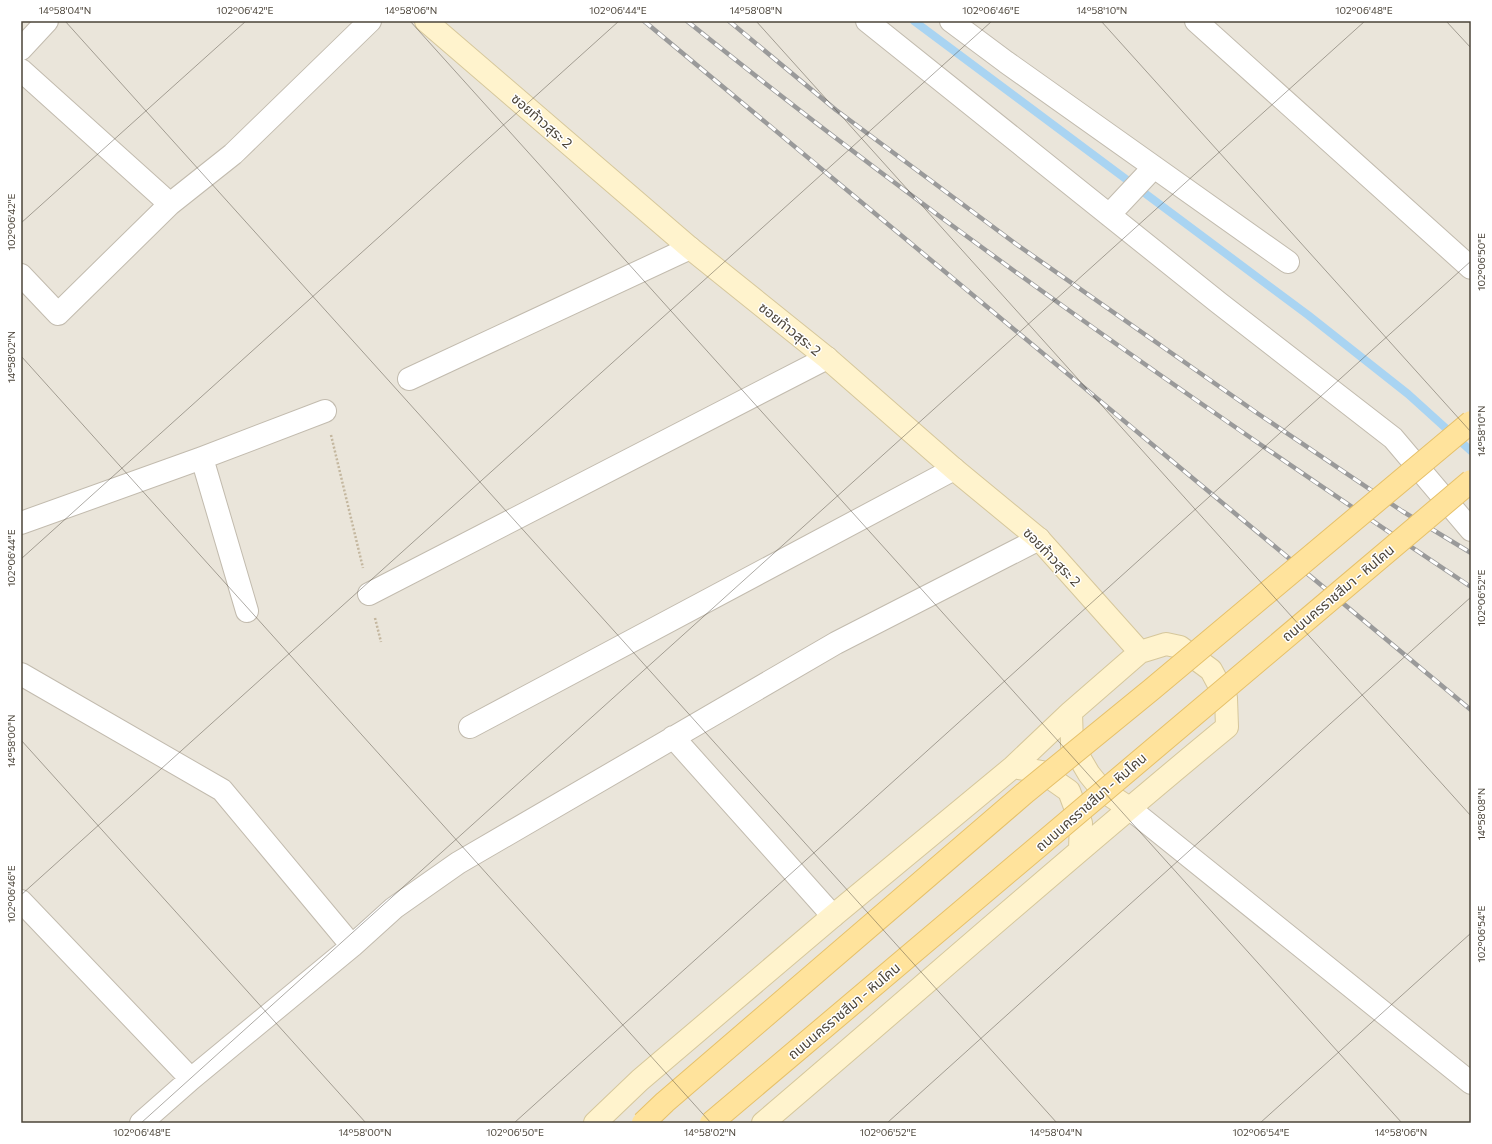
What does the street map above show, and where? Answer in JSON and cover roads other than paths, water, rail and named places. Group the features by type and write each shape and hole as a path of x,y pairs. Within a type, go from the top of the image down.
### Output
{"main road":[{"name":"ซอยท้าวสุระ 2","path":"426,21 690,248 827,358 954,469 1039,540 1140,652"},
{"path":"643,1123 665,1102 1026,792 1151,690 1471,422"},
{"name":"ถนนนครราชสีมา - หินโคน","path":"712,1123 1471,481"},
{"path":"595,1123 640,1080 833,916 1013,767 1071,712 1140,652 1166,644 1180,647 1211,670 1226,698 1227,727 1080,849 924,986 763,1123"},
{"path":"1071,712 1072,746 1089,774 1102,790 1129,808"},
{"path":"1013,767 1042,772 1069,791 1082,823 1080,849"}],"street":[{"path":"21,50 47,21"},
{"path":"21,275 58,314 170,204 233,154 370,21"},
{"path":"867,21 1116,207 1219,303 1394,438 1471,530"},
{"path":"951,21 1149,172 1288,262"},
{"path":"1196,21 1471,268"},
{"path":"21,70 170,204"},
{"path":"1116,207 1149,172"},
{"path":"409,379 690,248"},
{"path":"369,594 827,358"},
{"path":"21,523 202,458 325,411"},
{"path":"202,458 247,611"},
{"path":"470,727 954,469"},
{"path":"141,1123 191,1079 352,946 394,908 458,864 836,643 1039,540"},
{"path":"21,674 222,790 352,946"},
{"path":"673,737 833,916"},
{"path":"1129,808 1471,1084"},
{"path":"21,901 191,1079"}],"waterway":[{"path":"914,21 1308,315 1408,394 1471,451"}],"railway":[{"path":"644,21 1471,710"},
{"path":"687,21 878,170 1073,313 1271,452 1471,587"},
{"path":"729,21 836,110 1016,244 1257,413 1402,511 1471,553"}]}
